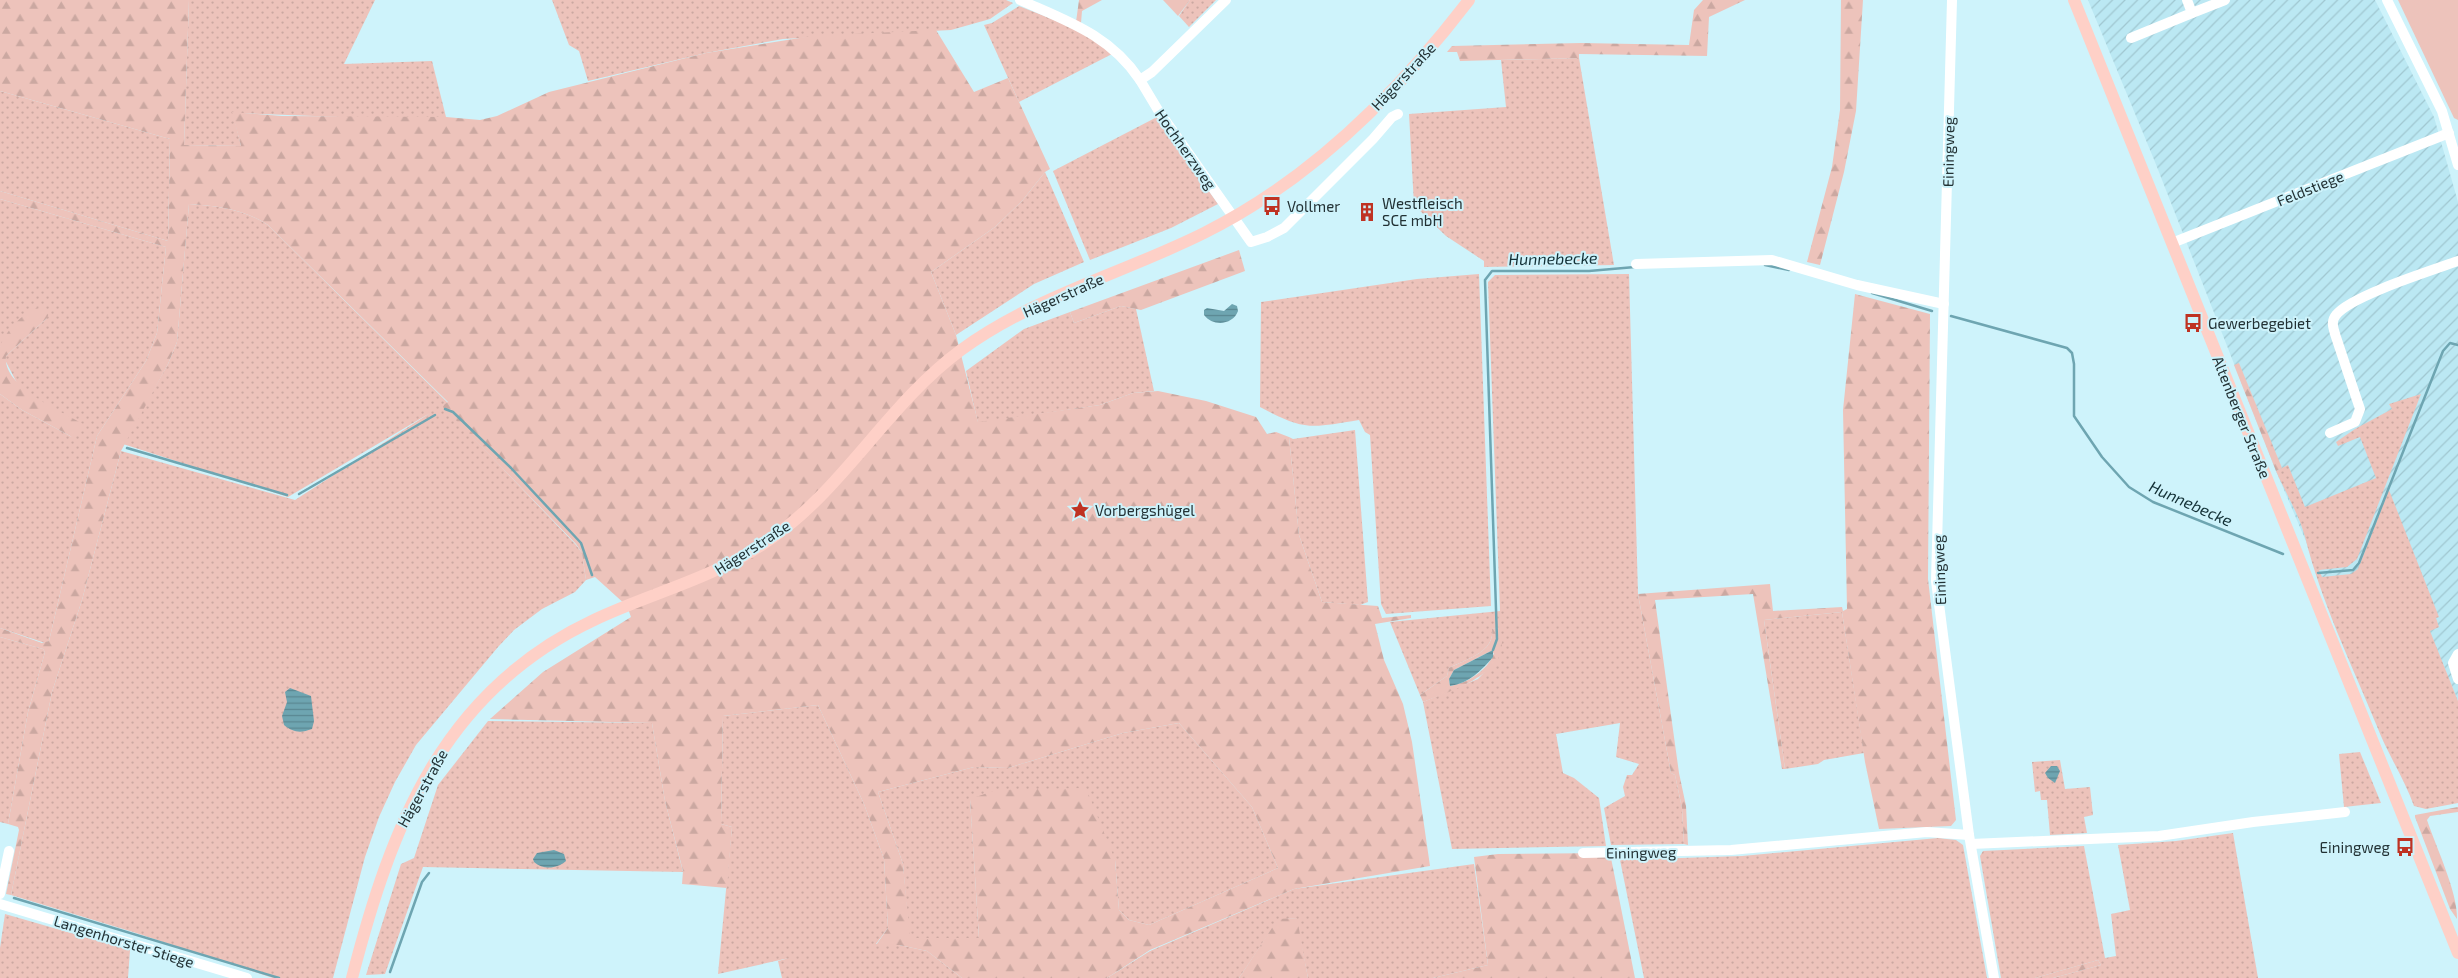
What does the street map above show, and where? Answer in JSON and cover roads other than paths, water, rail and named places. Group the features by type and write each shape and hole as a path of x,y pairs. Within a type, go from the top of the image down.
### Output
{"main road":[{"name":"Hägerstraße","path":"356,977 385,863 417,791 456,731 479,703 513,672 577,628 611,612 712,574 768,541 814,504 890,417 925,381 959,352 990,331 1048,300 1167,251 1234,217 1309,166 1366,117 1421,59 1469,0"},
{"name":"Altenberger Straße","path":"2074,0 2458,954"}],"street":[{"name":"Hochherzweg","path":"1020,0 1104,40 1121,55 1234,217"},
{"path":"1140,80 1152,72 1226,0"},
{"name":"Einingweg","path":"1952,0 1936,581 1970,840 1994,978"},
{"path":"2187,0 2192,13"},
{"path":"2131,38 2225,0"},
{"path":"2388,0 2442,111 2458,165"},
{"name":"Hägerstraße","path":"1234,217 1251,242 1277,232 1304,209 1392,117 1398,114"},
{"name":"Feldstiege","path":"2172,243 2449,133"},
{"path":"1636,264 1772,260 1857,284 1944,304"},
{"path":"2330,433 2355,422 2360,409 2334,334 2333,322 2335,317 2344,309 2388,286 2458,261"},
{"path":"2458,654 2453,663 2458,679"},
{"name":"Einingweg","path":"1583,854 1732,850 1927,832 1970,840 2159,836 2253,822 2345,812"},
{"path":"0,894 9,852"},
{"name":"Langenhorster Stiege","path":"0,904 247,978"}],"waterway":[{"name":"Hunnebecke","path":"1765,265 1789,270"},
{"name":"Hunnebecke","path":"1493,650 1497,639 1485,280 1492,271 1589,271 1635,267"},
{"name":"Hunnebecke","path":"1872,293 1932,311"},
{"name":"Hunnebecke","path":"1951,316 2067,348 2072,353 2074,364 2074,416 2102,457 2129,487 2153,502 2283,554"},
{"name":"Hunnebecke","path":"2318,573 2353,570 2359,563 2443,351 2450,343 2458,345"},
{"path":"445,409 453,412 511,468 581,543 592,575"},
{"path":"299,494 435,415"},
{"path":"127,448 287,495"},
{"path":"390,972 422,882 429,873"},
{"path":"14,898 279,978"}],"place":[{"name":"Vollmer","path":"1272,206"},
{"name":"Westfleisch SCE mbH","path":"1367,212"},
{"name":"Gewerbegebiet","path":"2193,323"},
{"name":"Vorbergshügel","path":"1080,510"},
{"name":"Einingweg","path":"2405,847"}]}
